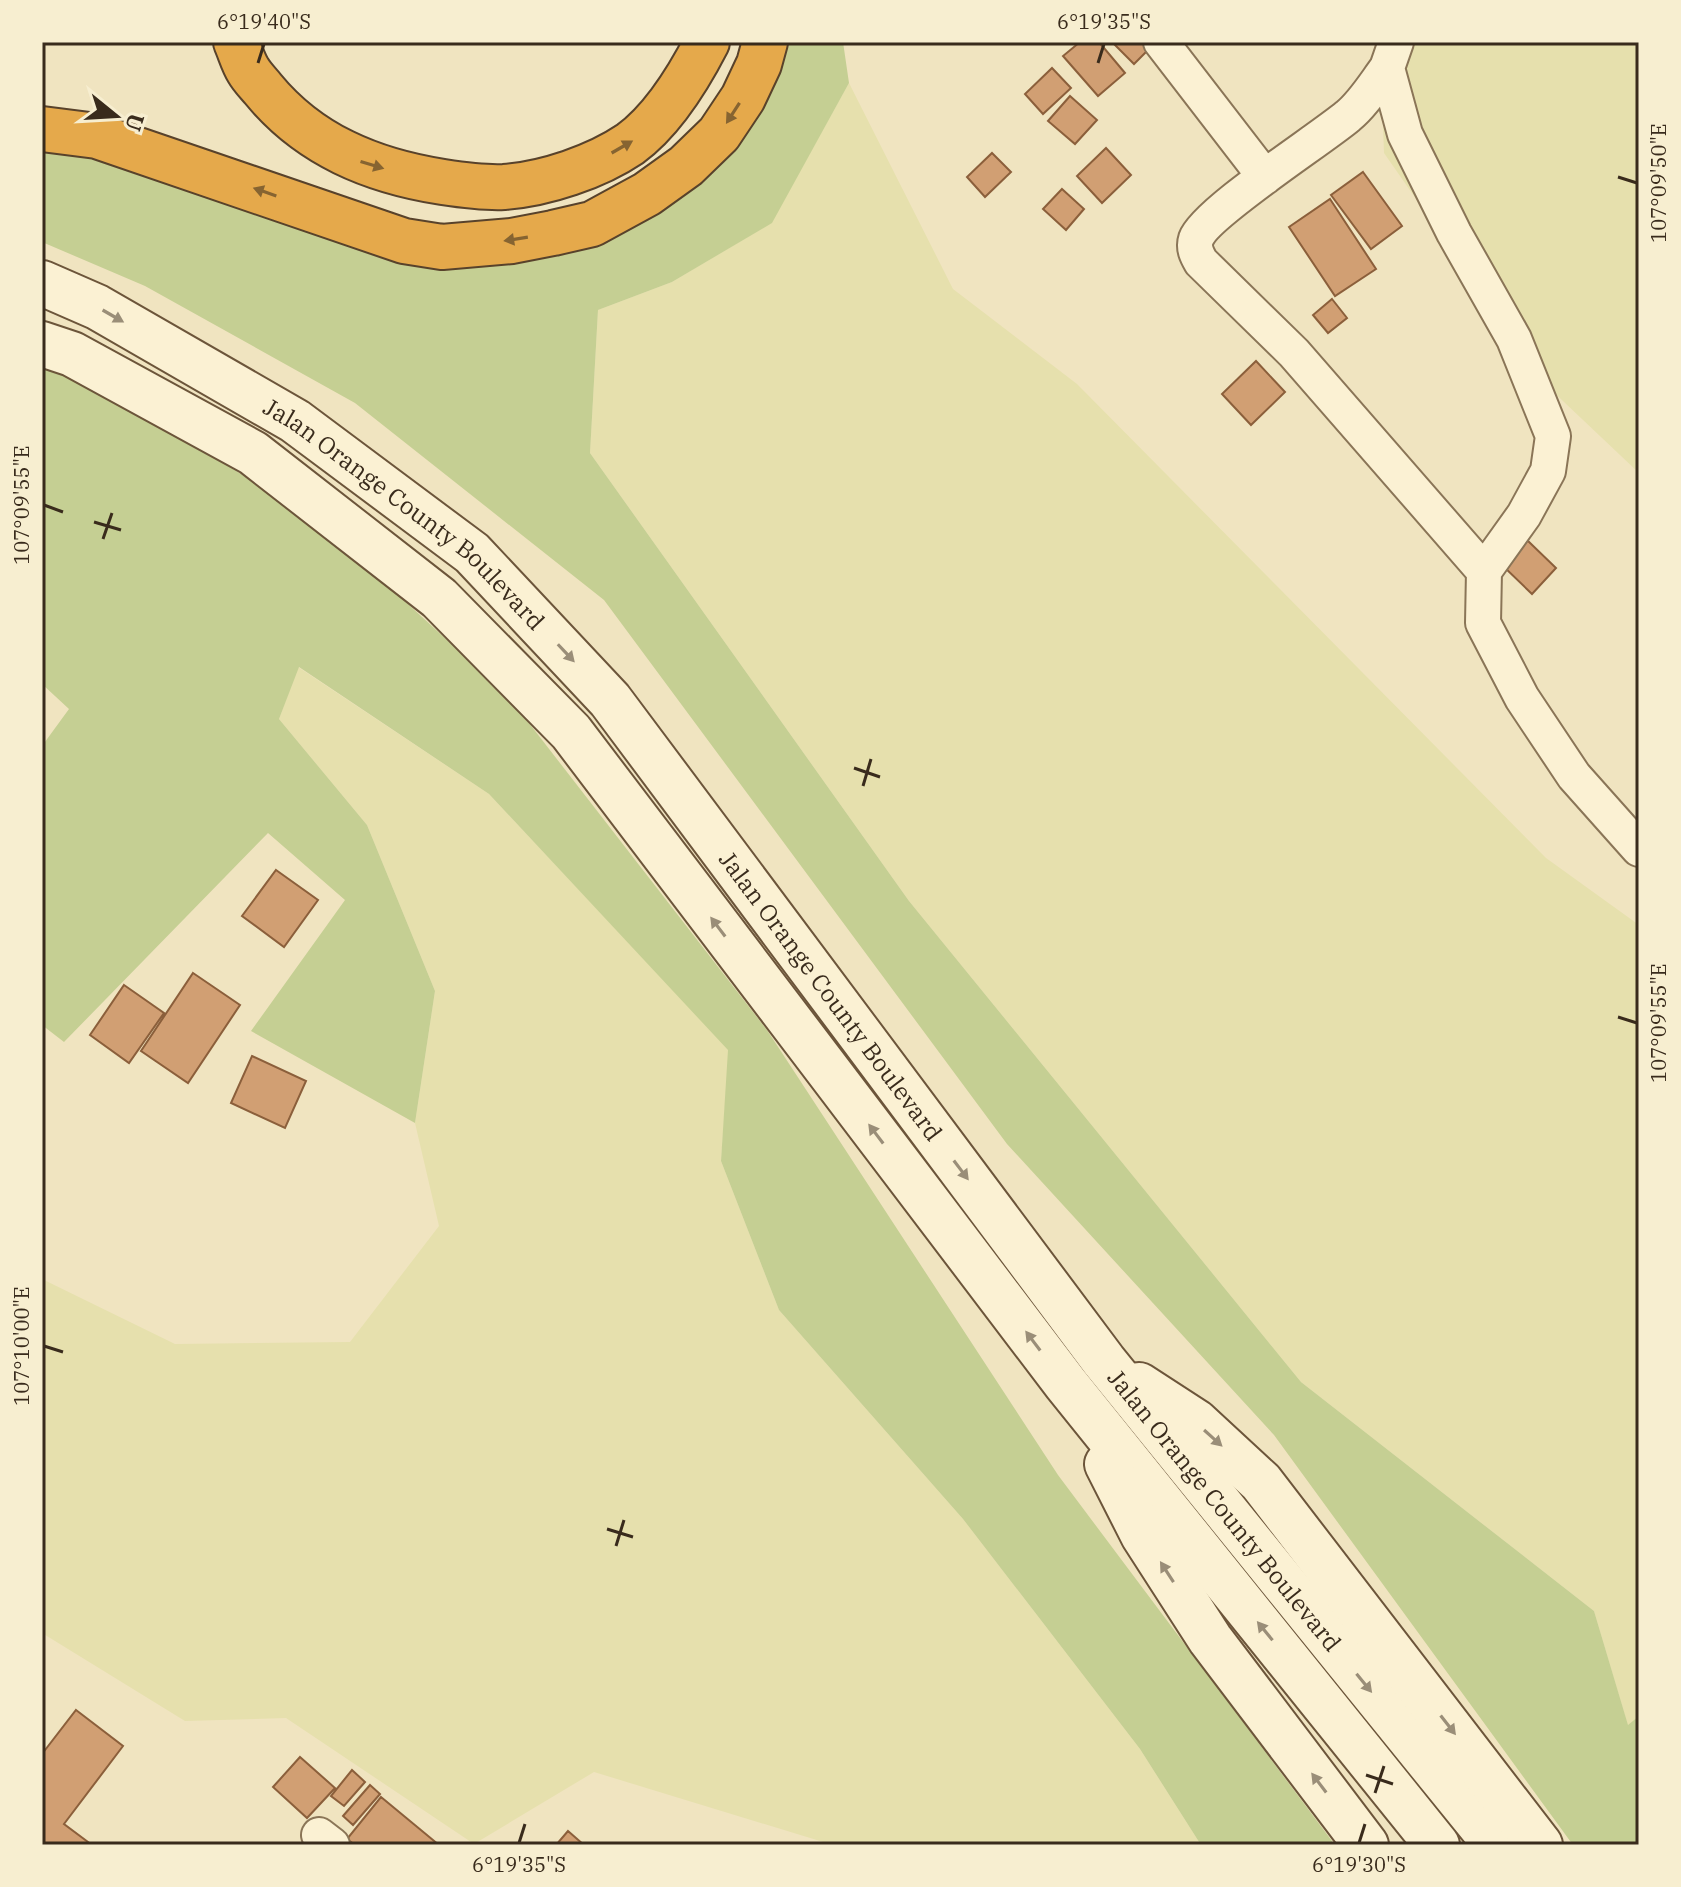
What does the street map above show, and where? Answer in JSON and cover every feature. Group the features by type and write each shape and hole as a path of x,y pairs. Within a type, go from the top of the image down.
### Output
{"highway":[{"path":"236,42 248,72 279,109 314,138 360,162 413,177 504,187 570,174 631,143 669,104 707,42"},
{"path":"42,129 97,136 404,241 442,247 512,241 592,224 647,194 686,166 719,134 743,98 759,64 765,42"}],"main road":[{"name":"Jalan Orange County Boulevard","path":"42,283 97,307 295,421 472,553 610,700 1104,1361 1496,1845"},
{"name":"Jalan Orange County Boulevard","path":"42,344 72,354 253,453 439,598 571,732 1066,1384 1437,1845"},
{"path":"1104,1361 1196,1422 1261,1482 1540,1845"},
{"path":"1066,1384 1143,1535 1202,1626 1366,1845"}],"street":[{"path":"1161,42 1265,177"},
{"path":"1391,55 1351,114 1265,177 1202,231 1195,240 1195,252 1201,262 1294,353 1484,571"},
{"path":"1391,55 1405,134 1454,233 1514,339 1553,436 1548,471 1524,515 1484,571 1483,623 1522,698 1574,776 1639,849"}],"shaded area":[{"path":"1380,42 1639,42 1639,473 1545,384 1384,153"},
{"path":"849,83 953,289 1077,384 1546,858 1639,925 1639,1716 1628,1726 1594,1611 1301,1382 909,901 590,453 598,310 672,282 771,223"},
{"path":"298,667 489,794 729,1050 721,1161 779,1310 963,1519 1140,1749 1201,1845 833,1845 594,1772 474,1844 286,1718 185,1721 42,1633 42,1279 175,1344 350,1342 439,1226 415,1123 435,991 367,825 279,719"}],"green space":[{"path":"787,42 843,42 849,83 772,223 672,282 598,310 590,453 909,901 1301,1382 1594,1611 1628,1725 1639,1716 1639,1845 1573,1845 1274,1435 1007,1144 604,600 355,403 145,286 42,242 42,128 469,252 669,203 782,62"},
{"path":"42,360 87,377 322,525 508,696 767,1030 1058,1475 1335,1845 1201,1845 1140,1749 963,1519 779,1310 721,1161 728,1050 489,794 299,667 279,719 367,825 435,991 415,1123 251,1031 345,900 268,833 64,1042 42,1025 42,746 69,709 42,684"}],"building":[{"path":"1080,42 1099,42 1125,73 1098,96 1063,56"},
{"path":"1112,42 1156,42 1134,64"},
{"path":"1052,68 1071,88 1043,114 1025,94"},
{"path":"1070,96 1097,120 1075,144 1048,121"},
{"path":"1106,148 1131,175 1102,203 1077,176"},
{"path":"992,153 1011,172 985,197 967,177"},
{"path":"1363,172 1402,226 1371,249 1331,195"},
{"path":"1062,189 1084,209 1066,230 1043,209"},
{"path":"1330,199 1376,269 1335,296 1289,227"},
{"path":"1332,299 1347,318 1328,333 1313,315"},
{"path":"1256,361 1285,392 1251,425 1222,394"},
{"path":"1527,540 1556,568 1532,594 1502,565"},
{"path":"276,870 318,900 284,947 242,916"},
{"path":"193,973 240,1005 188,1083 141,1051"},
{"path":"124,985 164,1013 129,1063 90,1035"},
{"path":"252,1056 306,1081 285,1128 231,1103"},
{"path":"76,1710 123,1746 64,1824 92,1845 42,1845 42,1754"},
{"path":"300,1757 335,1788 307,1818 273,1787"},
{"path":"352,1770 365,1782 344,1806 331,1796"},
{"path":"370,1785 380,1794 353,1825 343,1816"},
{"path":"381,1797 439,1845 355,1845 347,1839"},
{"path":"568,1831 584,1845 556,1845"}]}
